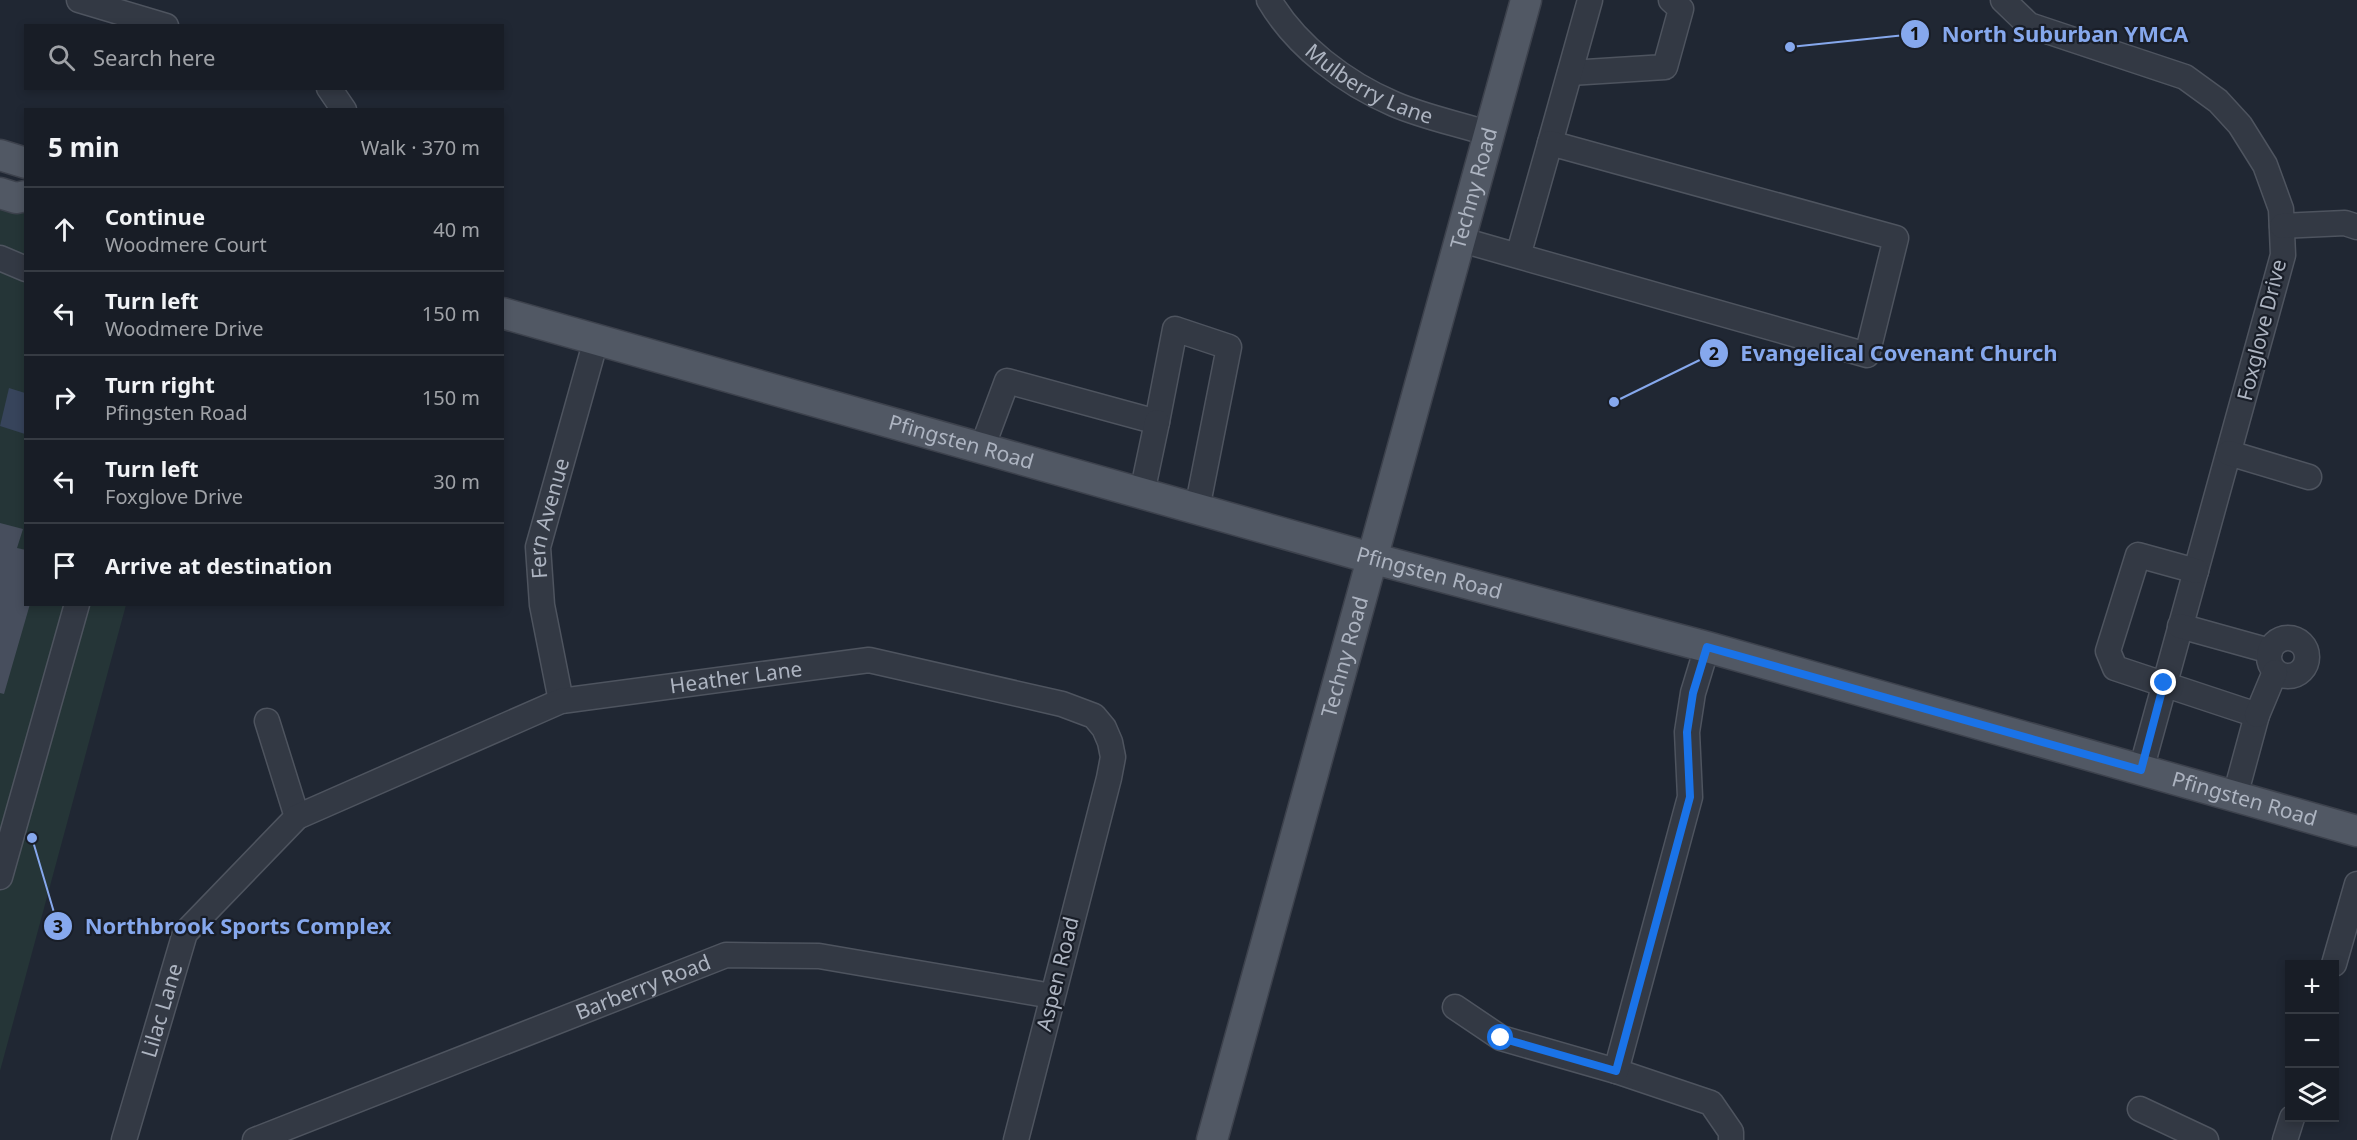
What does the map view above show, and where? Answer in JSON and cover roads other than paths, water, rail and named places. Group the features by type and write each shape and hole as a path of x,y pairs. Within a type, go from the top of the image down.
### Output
{"main road":[{"name":"Techny Road","path":"1212,1140 1371,558 1462,240 1526,0"},
{"path":"0,155 24,162"},
{"path":"0,193 16,198 24,196"},
{"name":"Pfingsten Road","path":"504,314 1371,558 1707,647 2357,831"}],"street":[{"path":"79,0 159,24"},
{"name":"Mulberry Lane","path":"1269,0 1276,12 1320,60 1352,80 1394,104 1490,134"},
{"path":"1518,256 1590,0"},
{"path":"1570,73 1665,67 1681,9 1671,0"},
{"name":"Foxglove Drive","path":"2003,0 2029,25 2185,77 2218,101 2240,125 2265,165 2281,209 2283,255 2141,770"},
{"path":"330,90 343,108"},
{"path":"1462,240 1868,355 1896,238 1550,143"},
{"path":"2282,226 2345,223 2357,227"},
{"path":"0,258 24,268"},
{"path":"1142,493 1175,329 1229,346 1197,509"},
{"name":"Fern Avenue","path":"561,701 542,605 538,547 596,340"},
{"path":"982,448 1007,381 1157,422"},
{"path":"2229,453 2309,477"},
{"path":"2196,571 2138,555 2108,651 2115,668 2257,715"},
{"path":"0,877 5,837 76,606"},
{"path":"2180,626 2273,661 2235,796"},
{"path":"1616,1071 1690,797 1687,732 1693,693 1707,647"},
{"name":"Heather Lane","path":"297,817 561,701 869,660 1062,704 1094,716 1104,728 1113,757 1101,807"},
{"path":"267,721 297,817"},
{"name":"Aspen Road","path":"1016,1140 1101,807"},
{"name":"Lilac Lane","path":"124,1140 185,933 297,817"},
{"path":"2335,960 2357,884"},
{"name":"Barberry Road","path":"255,1140 726,955 819,956 1052,996"},
{"path":"1455,1008 1501,1038 1616,1071 1711,1103 1731,1131 1731,1140"},
{"path":"2140,1109 2206,1140"},
{"path":"2285,1140 2291,1122"}],"water":[{"path":"9,388 24,393 24,434 0,426"}],"place":[{"name":"North Suburban YMCA","path":"1790,47"},
{"name":"Evangelical Covenant Church","path":"1614,402"},
{"name":"Northbrook Sports Complex","path":"32,838"}]}
